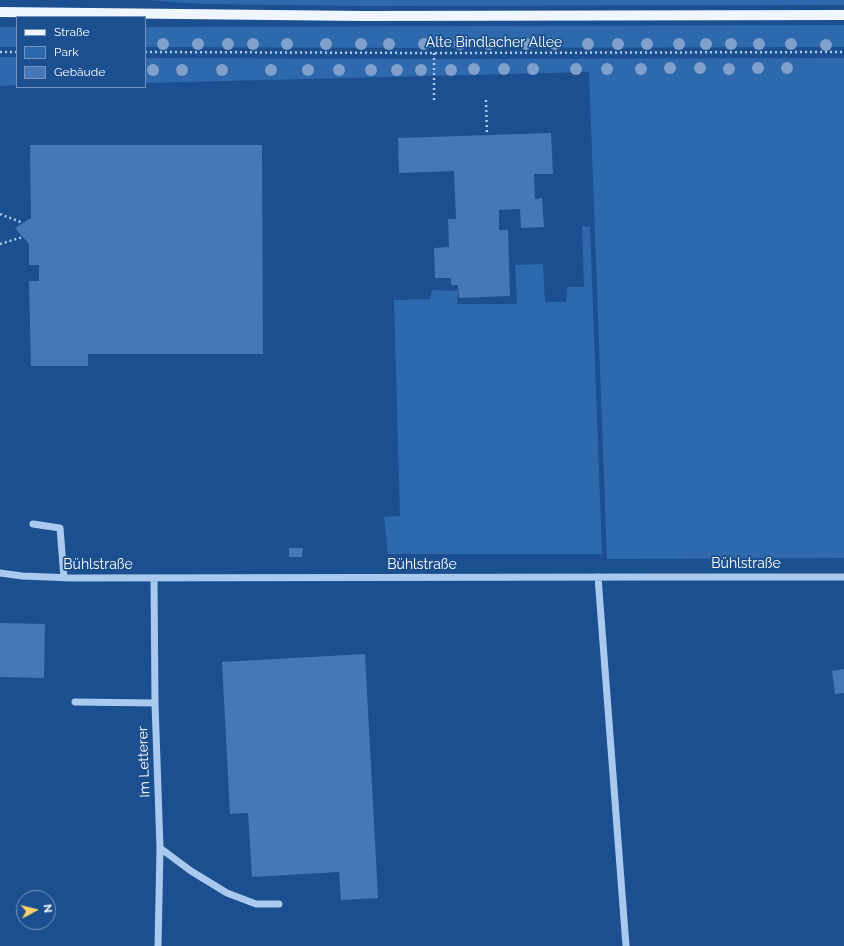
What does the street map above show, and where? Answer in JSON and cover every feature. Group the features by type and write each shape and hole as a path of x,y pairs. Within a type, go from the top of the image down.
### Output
{"main road":[{"path":"0,12 363,16 844,15"}],"street":[{"path":"33,524 60,528 64,578"},
{"name":"Bühlstraße","path":"0,573 22,576 64,578 844,578"},
{"path":"598,577 626,946"},
{"name":"Im Letterer","path":"154,578 155,703 160,848 158,946"},
{"path":"75,702 155,703"},
{"path":"160,848 191,871 227,893 256,904 279,904"}],"path":[{"path":"0,52 16,52"},
{"name":"Alte Bindlacher Allee","path":"146,52 844,52"},
{"path":"434,53 434,100"},
{"path":"486,100 487,135"},
{"path":"0,214 23,223"},
{"path":"0,244 23,237"}],"green space":[{"path":"145,0 844,0 844,5 364,6 202,4"},
{"path":"844,25 844,47 146,47 146,27"},
{"path":"0,27 16,27 16,47 0,47"},
{"path":"0,57 16,57 16,85 0,86"},
{"path":"146,58 844,58 844,558 607,559 589,72 146,83"},
{"path":"582,226 590,227 602,554 388,554 384,517 400,516 394,300 430,299 432,290 458,291 457,304 517,304 515,265 543,264 545,302 566,302 567,287 584,287"}],"building":[{"path":"551,133 553,174 534,174 535,199 542,198 544,227 521,228 520,209 499,210 499,230 508,230 510,296 459,298 458,285 451,285 451,278 435,278 434,248 449,247 448,219 456,219 454,171 399,173 398,138"},
{"path":"30,145 262,145 263,354 88,354 88,366 31,366 29,281 39,281 39,265 29,265 29,244 15,228 31,218"},
{"path":"289,548 303,548 302,557 289,557"},
{"path":"0,623 45,624 44,678 0,677"},
{"path":"365,654 378,898 341,900 339,872 252,877 248,813 230,814 222,662"},
{"path":"844,669 844,693 835,694 832,671"}]}
